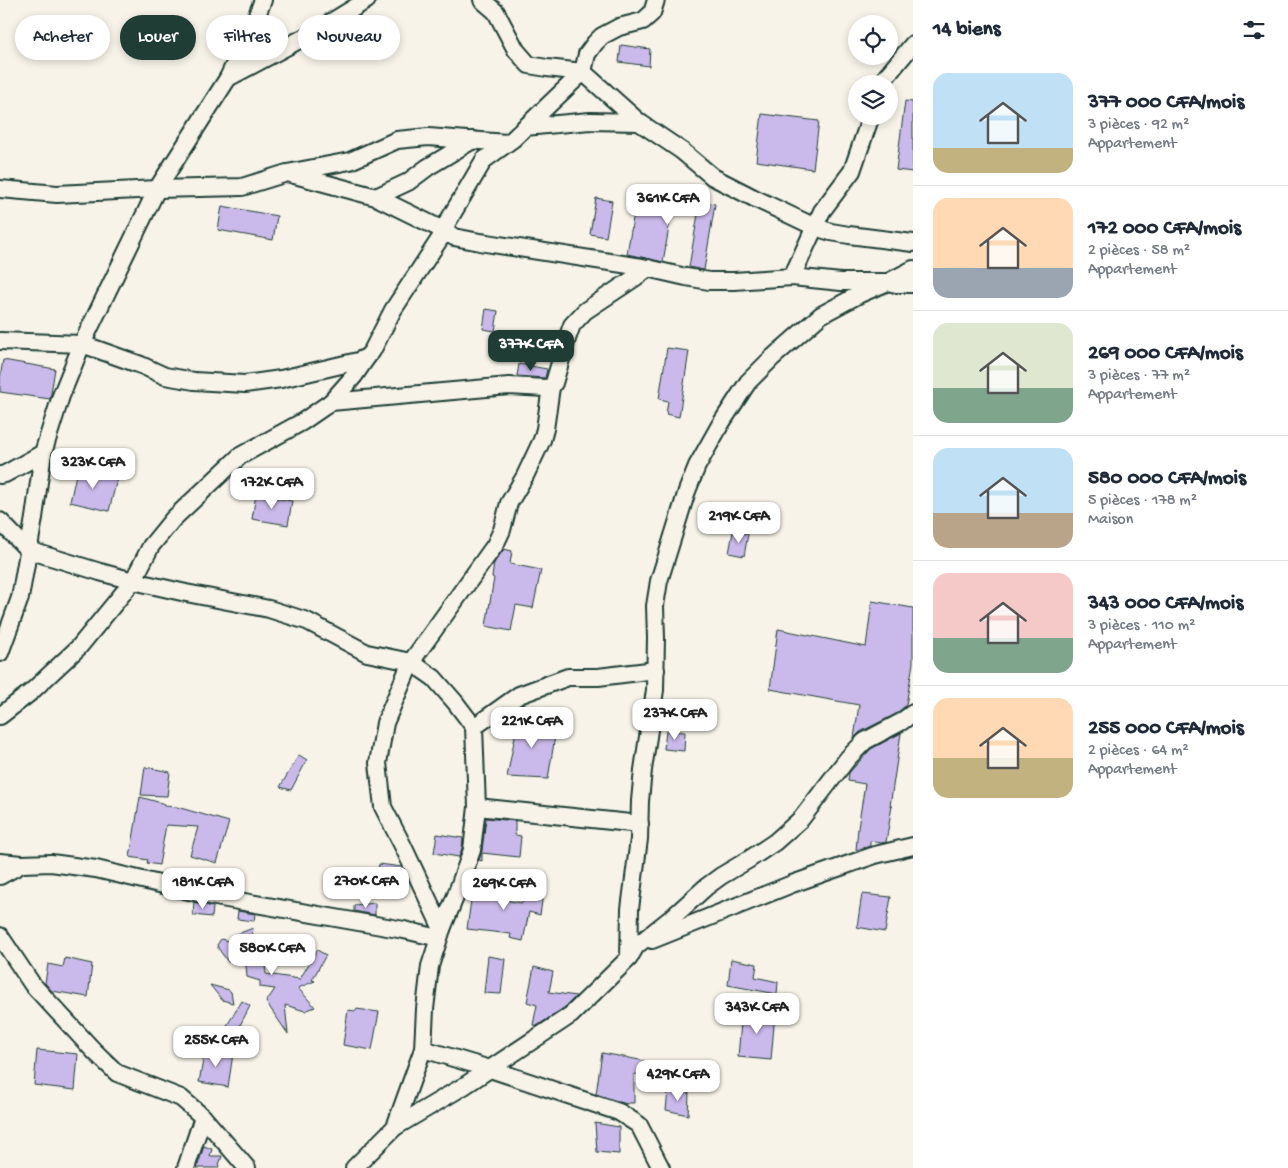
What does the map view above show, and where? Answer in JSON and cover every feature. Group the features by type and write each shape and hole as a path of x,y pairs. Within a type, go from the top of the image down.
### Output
{"street":[{"path":"0,653 20,598 43,454 61,396 82,344 157,189 228,78 263,0"},
{"path":"228,78 318,30 367,0"},
{"path":"482,0 496,12 516,50 529,65 583,72 639,122 682,151 713,177 815,227 849,235 913,243"},
{"path":"0,716 31,692 79,647 133,581 151,546 173,519 240,456 302,422 331,402 354,376 372,351 393,310 445,231 447,224 484,160 525,127 583,72 587,54 595,42 619,27 643,21 652,13 656,0"},
{"path":"887,75 913,44"},
{"path":"525,127 590,121 639,122"},
{"path":"792,277 822,212 852,171 868,125"},
{"path":"0,189 57,194 242,187 287,173 350,161 397,140 428,137 507,143"},
{"path":"376,197 408,182 428,167 473,140"},
{"path":"287,173 376,197 454,236 480,242 648,268 709,280 734,281 792,277 841,282 913,284"},
{"path":"441,933 404,846 383,807 378,763 385,723 411,662 495,545 502,530 509,503 525,476 542,440 551,387 554,383 572,325 585,311 648,268"},
{"path":"632,952 630,909 639,839 643,770 655,690 655,606 660,582 687,492 697,466 720,425 748,382 772,358 821,315 860,294 913,270"},
{"path":"0,341 82,344 141,365 165,376 194,381 245,384 281,379 358,362 367,357"},
{"path":"331,402 509,386 551,387"},
{"path":"0,476 43,454"},
{"path":"0,521 28,550 133,581 269,609 307,621 367,653 411,662 434,678 474,727 476,807 472,850 430,966 425,1009 424,1049 395,1126"},
{"path":"474,727 519,695 568,678 598,677 656,670"},
{"path":"354,1168 395,1126 464,1086 571,1015 632,952 706,888 721,876 775,842 801,819 848,758 865,741 913,713"},
{"path":"476,807 640,824"},
{"path":"632,952 792,884 875,855 913,846"},
{"path":"0,862 22,864 51,863 96,869 210,896 404,930 441,933"},
{"path":"0,876 22,864"},
{"path":"0,936 32,984 94,1051 118,1073 181,1098 203,1117 247,1168"},
{"path":"424,1049 619,1112 639,1125 661,1168"},
{"path":"186,1168 203,1117"}],"building":[{"path":"621,45 650,49 649,66 619,62"},
{"path":"905,101 913,102 913,172 896,170"},
{"path":"762,114 819,121 813,169 756,161"},
{"path":"638,189 715,204 704,270 689,267 698,214 672,210 663,262 627,254"},
{"path":"596,198 612,201 606,237 590,234"},
{"path":"222,206 277,216 273,240 218,230"},
{"path":"486,309 498,311 495,331 483,329"},
{"path":"667,348 689,351 679,417 666,414 668,401 659,399"},
{"path":"3,360 55,369 50,399 0,392"},
{"path":"519,364 547,369 545,378 517,376"},
{"path":"77,470 117,479 109,511 70,502"},
{"path":"256,495 292,501 288,525 252,519"},
{"path":"733,532 748,534 744,556 729,553"},
{"path":"504,549 512,551 510,564 541,570 533,608 516,605 511,631 486,626 494,578 492,577 494,563"},
{"path":"872,601 913,608 913,663 906,705 896,714 860,732 854,738 859,705 770,689 778,629 866,647"},
{"path":"519,716 557,724 548,779 507,777"},
{"path":"666,731 685,732 684,751 664,749"},
{"path":"901,733 886,842 870,841 870,846 856,850 865,784 848,781 849,773 871,749"},
{"path":"299,755 307,760 291,790 280,787"},
{"path":"145,767 170,772 167,796 141,795"},
{"path":"140,797 165,804 165,806 177,807 229,822 217,863 190,855 198,827 166,825 159,865 147,863 148,860 130,857"},
{"path":"486,818 515,821 515,835 521,836 519,857 482,853 482,861 479,860"},
{"path":"437,834 463,838 459,857 434,853"},
{"path":"379,864 402,867 404,872 401,897 375,894"},
{"path":"524,883 544,887 540,915 529,912 523,941 510,938 511,934 467,929 473,886 500,892 499,899 522,903"},
{"path":"862,894 891,897 885,932 857,927"},
{"path":"194,902 213,907 212,917 193,915"},
{"path":"375,903 375,915 354,911 354,905"},
{"path":"238,911 255,914 254,921 237,919"},
{"path":"253,928 250,952 264,956 266,974 300,979 317,950 326,955 312,980 315,981 298,988 315,1007 305,1011 285,1005 288,1034 266,1002 275,989 260,987 260,981 247,977 246,965 228,962 217,945 221,939 234,943 235,935"},
{"path":"488,956 505,959 501,994 484,993"},
{"path":"65,958 92,964 88,997 52,991 45,983 48,964 63,967"},
{"path":"731,959 757,964 755,977 778,982 777,994 728,985"},
{"path":"534,967 553,972 549,992 576,996 565,1007 537,1026 533,1025 537,1005 527,1002"},
{"path":"210,985 229,990 233,1003 222,1000"},
{"path":"242,1001 250,1006 236,1033 226,1038 226,1027"},
{"path":"356,1009 379,1012 372,1050 343,1045 348,1010 356,1011"},
{"path":"742,1011 775,1013 771,1060 738,1057"},
{"path":"37,1050 78,1054 75,1090 34,1085"},
{"path":"205,1050 233,1054 228,1087 199,1082"},
{"path":"602,1053 645,1061 643,1075 634,1074 634,1103 623,1103 596,1094"},
{"path":"668,1091 689,1093 688,1115 666,1110"},
{"path":"595,1123 619,1127 619,1154 597,1152"},
{"path":"204,1146 212,1149 210,1156 222,1156 218,1168 197,1168"}]}
